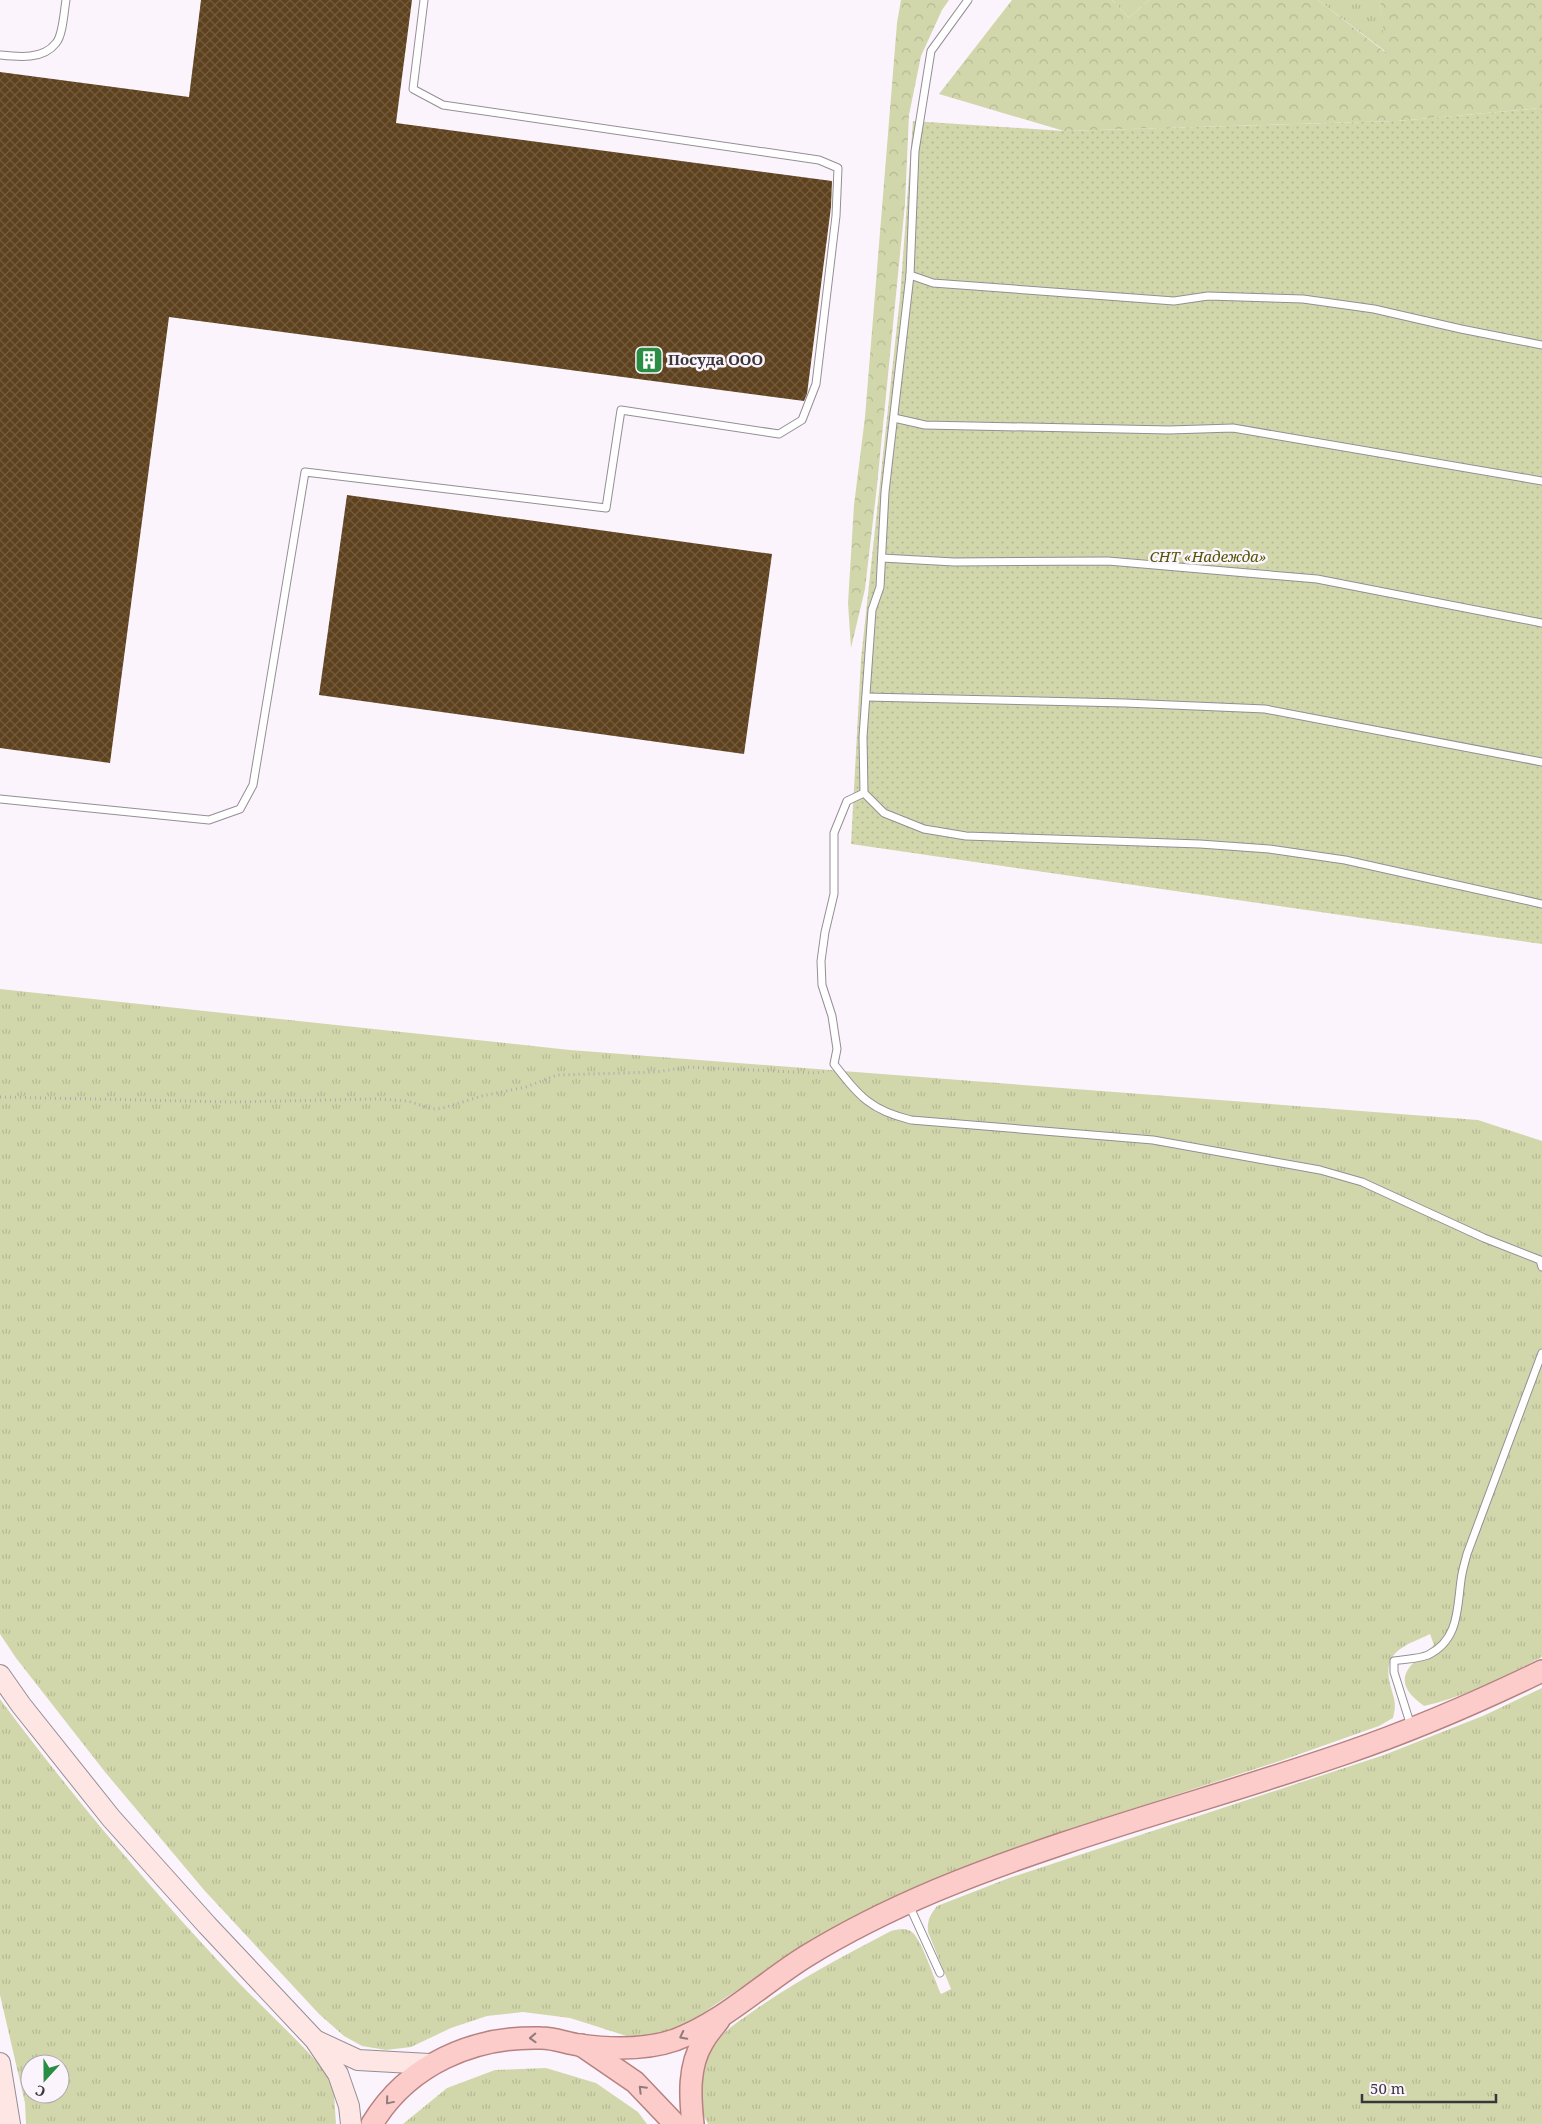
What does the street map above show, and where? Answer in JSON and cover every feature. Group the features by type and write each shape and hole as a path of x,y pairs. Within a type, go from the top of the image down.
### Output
{"main road":[{"path":"372,2124 397,2092 430,2064 458,2050 497,2040 544,2038 581,2045 648,2047 675,2040 726,2012 805,1957 908,1902 1013,1861 1107,1829 1347,1753 1412,1729 1490,1696 1542,1671"},
{"path":"0,1675 21,1705 111,1818 207,1925 315,2040 338,2074 349,2106 351,2124"},
{"path":"692,2124 690,2098 693,2070 702,2044 726,2012"},
{"path":"315,2040 358,2060 430,2064"},
{"path":"581,2045 635,2082 675,2124"},
{"path":"0,2063 10,2124"}],"lane":[{"path":"0,55 38,56 56,43 66,0"},
{"path":"0,799 209,820 240,809 253,785 305,472 606,508 621,410 780,434 802,420 816,384 836,216 838,168 819,160 442,105 413,89 424,0"},
{"path":"968,0 931,51 914,151 910,275 886,492 880,587 872,610 862,737 864,793 884,813 924,830 966,836 1200,844 1269,849 1345,860 1542,904"},
{"path":"910,275 933,282 971,286 1174,301 1208,296 1303,299 1374,309 1542,345"},
{"path":"894,418 925,425 1169,430 1233,428 1542,481"},
{"path":"882,558 954,562 1108,561 1297,577 1317,579 1542,623"},
{"path":"866,697 1125,703 1265,709 1542,762"},
{"path":"864,793 846,801 834,833 834,894 824,932 821,961 822,985 832,1016 837,1049 834,1064 852,1087 875,1108 891,1115 911,1120 1153,1140 1320,1170 1370,1185 1484,1238 1540,1260 1542,1268"},
{"path":"1412,1729 1394,1672 1394,1661 1428,1655 1445,1641 1456,1626 1461,1580 1467,1554 1542,1353"},
{"path":"908,1902 940,1973"}],"path":[{"path":"0,1097 233,1102 379,1099 408,1101 432,1109 443,1108 482,1096 526,1086 557,1075 657,1072 686,1067 816,1073 825,1071 834,1064"}],"green space":[{"path":"901,0 949,0 942,10 921,56 909,115 905,204 877,486 865,589 851,648 848,603 854,505 865,417 897,23"},
{"path":"1012,0 1112,0 1129,18 1149,0 1318,0 1385,52 1380,0 1542,0 1542,108 1397,121 1064,131 939,94"},
{"path":"1112,0 1149,0 1129,18"},
{"path":"1318,0 1380,0 1386,52"},
{"name":"СНТ «Надежда»","path":"1542,108 1542,944 851,844 861,659 900,297 913,121 1064,131 1397,121"},
{"path":"0,989 570,1050 1478,1120 1542,1141 1542,1657 1470,1692 1424,1706 1413,1697 1405,1681 1406,1673 1410,1666 1434,1645 1430,1634 1404,1646 1389,1664 1388,1673 1395,1708 1393,1718 1379,1726 1283,1760 1030,1842 915,1887 810,1943 684,2027 658,2038 633,2038 570,2018 523,2012 487,2016 451,2028 411,2047 386,2050 362,2046 344,2036 319,2014 204,1890 105,1772 16,1658 0,1634"},
{"path":"1542,1688 1542,2124 708,2124 701,2111 698,2095 704,2065 710,2051 722,2035 803,1979 891,1931 905,1929 913,1933 917,1937 941,1994 951,1989 928,1932 928,1924 932,1912 937,1906 1009,1878 1384,1755 1485,1715"},
{"path":"0,1699 80,1802 165,1901 236,1979 301,2044 326,2072 334,2093 336,2124 26,2124 25,2104 70,2104 70,2054 20,2054 20,2081 0,1995"},
{"path":"546,2068 596,2083 638,2112 647,2124 403,2124 447,2088 495,2070"}],"building":[{"name":"Посуда ООО","path":"201,0 412,0 396,123 832,181 831,207 807,394 804,401 169,317 110,763 0,748 0,72 189,97"},
{"path":"347,495 772,554 744,754 319,695"}],"place":[{"name":"Посуда ООО","path":"649,360"}]}
